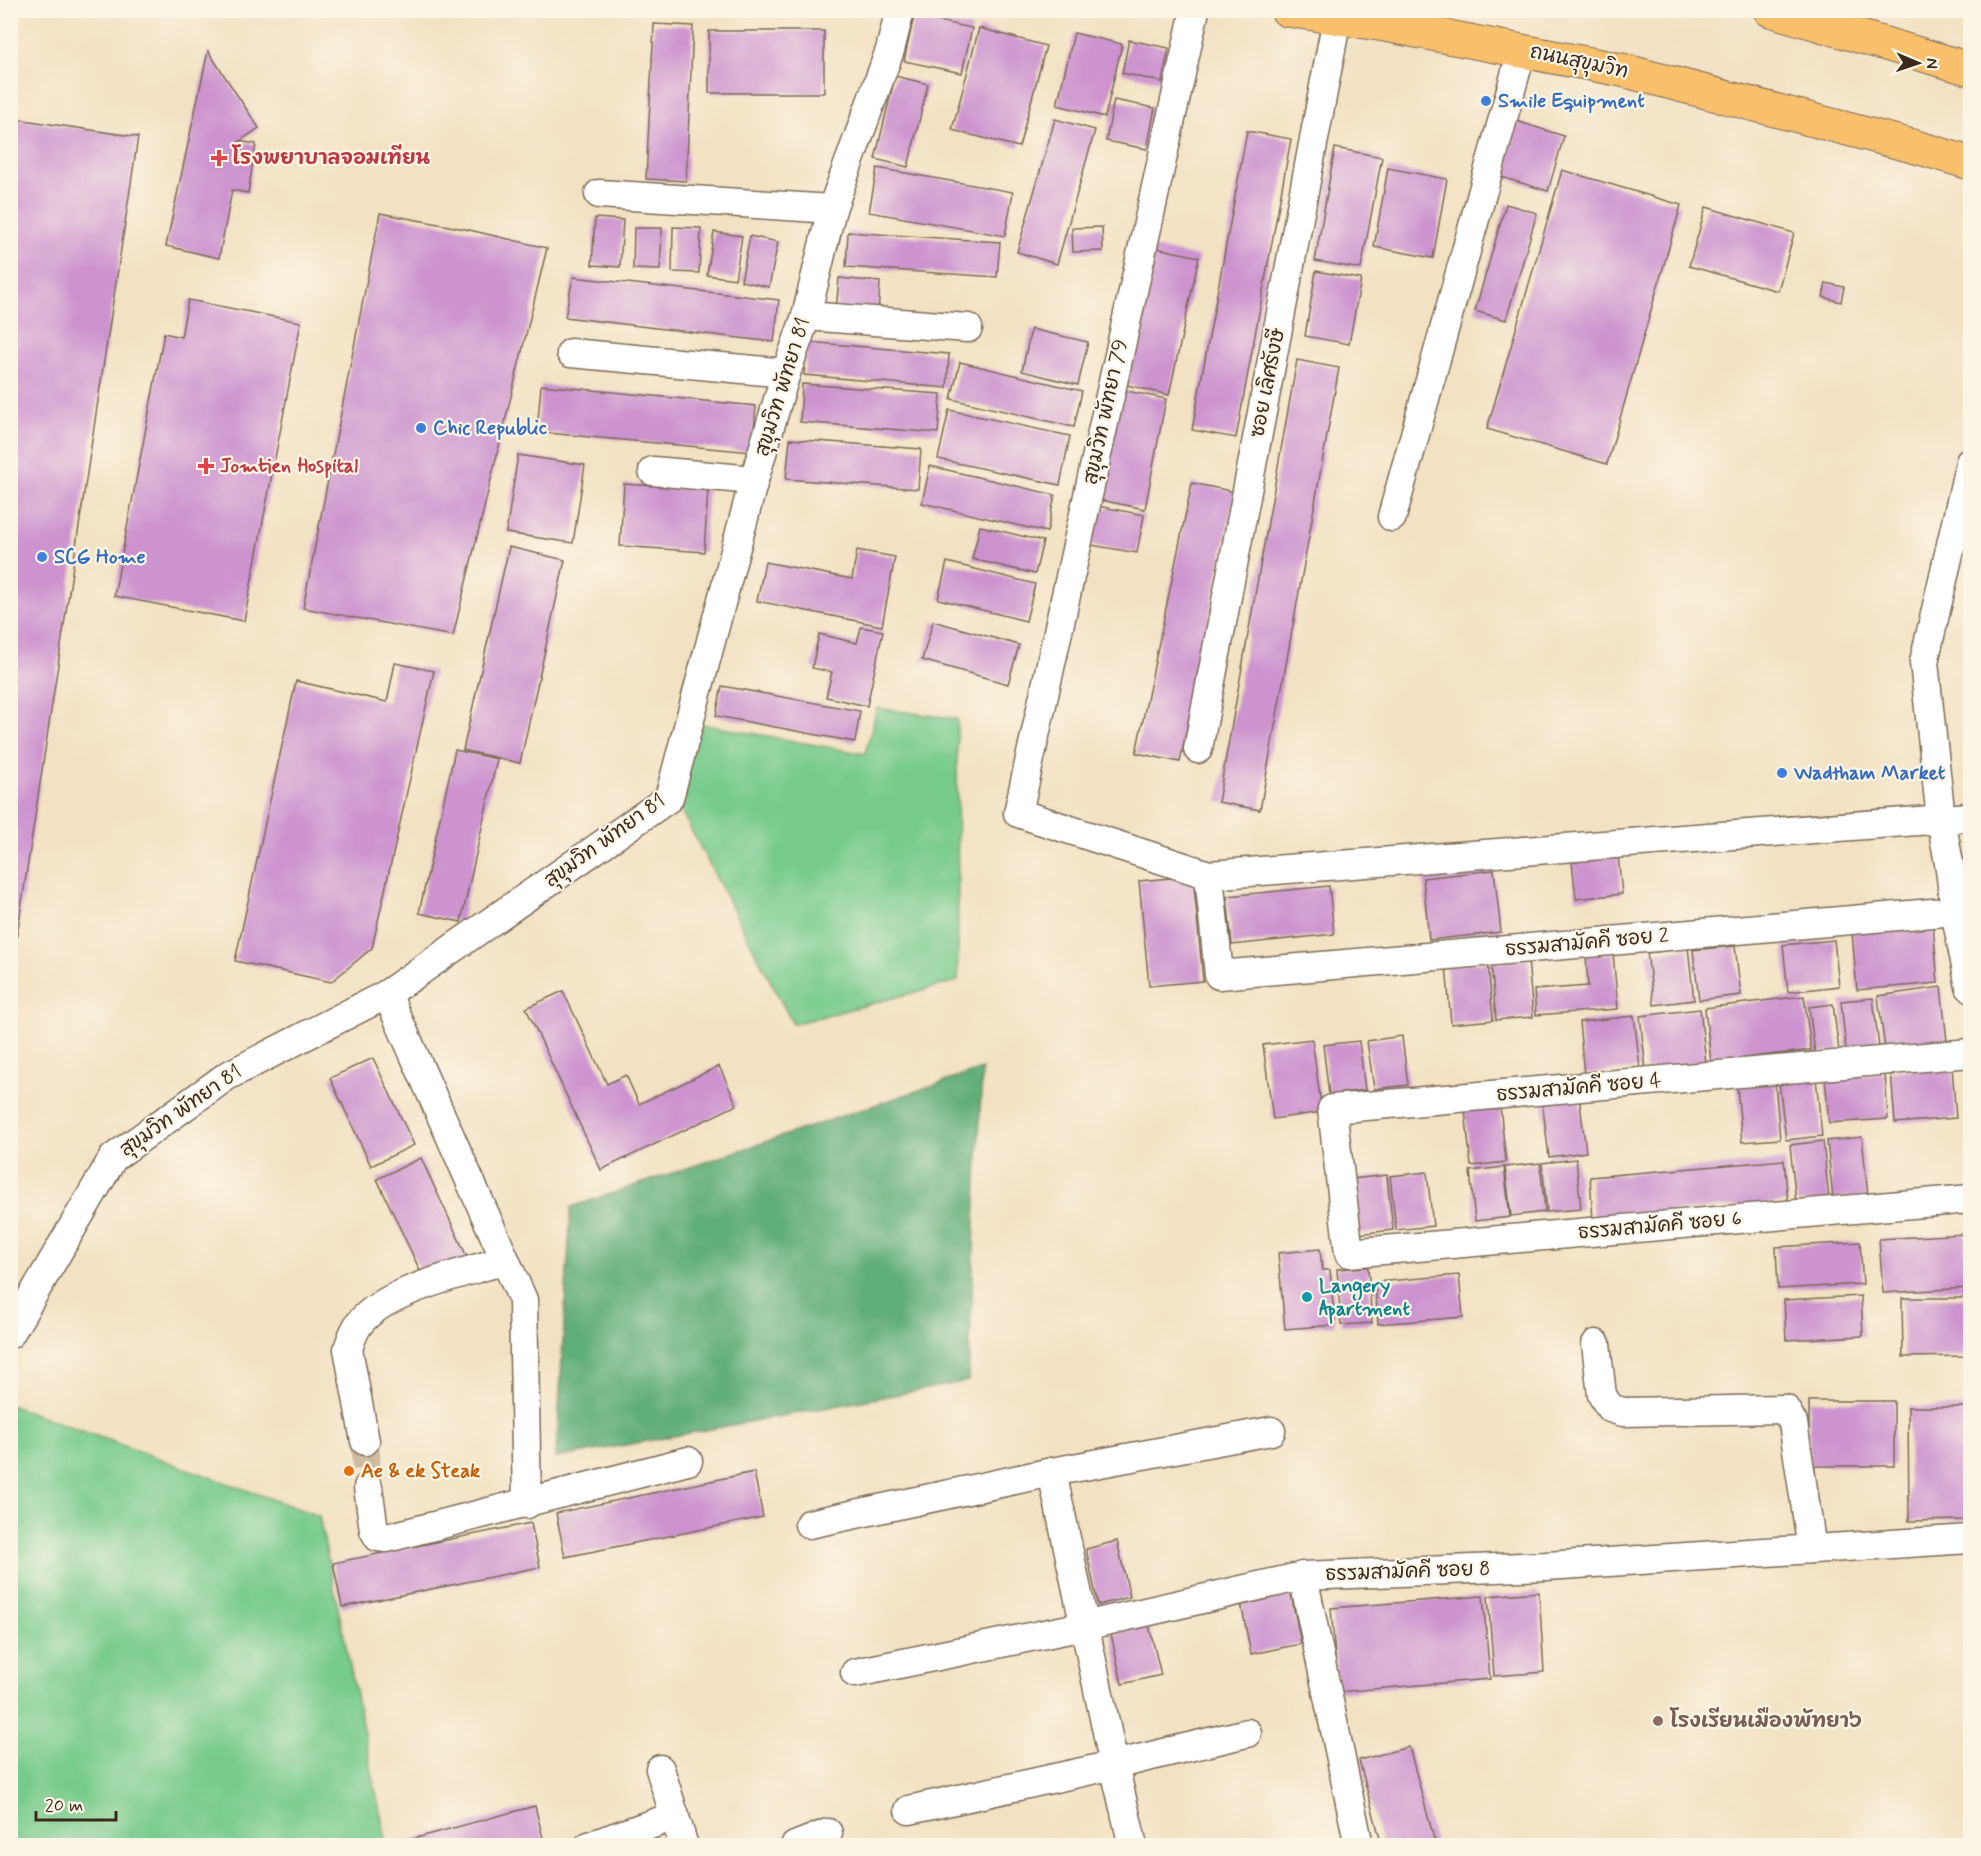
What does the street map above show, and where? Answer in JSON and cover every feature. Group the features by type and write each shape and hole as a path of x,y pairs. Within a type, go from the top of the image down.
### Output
{"highway":[{"name":"ถนนสุขุมวิท","path":"1287,10 1337,18 1394,18 1522,50 1622,70 1971,163"},
{"path":"1770,10 1971,69"}],"street":[{"name":"สุขุมวิท พัทยา 81","path":"10,1334 113,1158 227,1076 387,994 669,798 754,480 786,373 806,316 832,209 890,50 900,10"},
{"name":"สุขุมวิท พัทยา 79","path":"1195,10 1018,813 1209,875"},
{"name":"ซอย เลิศรังษี","path":"1198,749 1337,18"},
{"path":"1392,517 1522,50"},
{"path":"599,194 832,209"},
{"path":"806,316 968,328"},
{"path":"571,353 786,373"},
{"path":"1971,462 1924,662 1941,819 1960,866 1955,911 1971,987"},
{"path":"653,471 754,480"},
{"path":"1209,875 1971,817"},
{"name":"ธรรมสามัคคี ซอย 2","path":"1209,875 1219,975 1955,911"},
{"path":"387,994 523,1300 526,1504"},
{"name":"ธรรมสามัคคี ซอย 4","path":"1349,1253 1332,1109 1971,1053"},
{"name":"ธรรมสามัคคี ซอย 6","path":"1349,1253 1971,1199"},
{"path":"365,1441 348,1349 351,1336 359,1323 384,1302 403,1292 505,1260"},
{"path":"1596,1344 1602,1395 1610,1408 1623,1412 1785,1409 1793,1423 1812,1549"},
{"path":"809,1524 1052,1473 1271,1431"},
{"path":"368,1487 374,1530 378,1537 387,1538 688,1461"},
{"path":"1052,1473 1133,1845"},
{"name":"ธรรมสามัคคี ซอย 8","path":"855,1673 1084,1626 1303,1576 1546,1566 1971,1539"},
{"path":"1303,1576 1359,1845"},
{"path":"909,1810 1247,1733"},
{"path":"660,1769 684,1845"},
{"path":"589,1845 675,1816"},
{"path":"795,1845 828,1833"}],"green space":[{"path":"877,708 957,719 958,981 793,1024 677,803 696,723 865,754"},
{"path":"982,1069 968,1381 556,1458 571,1207"},
{"path":"10,1405 319,1516 387,1845 11,1845"}],"building":[{"path":"914,16 972,28 962,73 904,61"},
{"path":"654,24 693,26 686,181 646,179"},
{"path":"979,28 1046,46 1019,147 952,130"},
{"path":"709,31 824,31 824,93 709,93"},
{"path":"1074,33 1122,44 1105,117 1057,105"},
{"path":"1129,40 1169,48 1162,82 1122,73"},
{"name":"โรงพยาบาลจอมเทียน","path":"208,51 259,128 240,141 256,144 248,193 232,190 219,258 166,246"},
{"path":"895,76 928,84 908,167 875,159"},
{"path":"1114,100 1155,108 1147,149 1106,141"},
{"name":"SCG Home","path":"10,118 138,137 12,968 10,968"},
{"path":"1055,119 1095,130 1057,264 1017,252"},
{"path":"1516,121 1564,136 1548,191 1501,177"},
{"path":"1247,131 1291,139 1236,438 1192,430"},
{"path":"1335,148 1382,157 1361,269 1315,261"},
{"path":"877,168 1013,192 1005,236 869,212"},
{"path":"1388,168 1447,179 1433,258 1374,247"},
{"path":"1562,170 1681,205 1607,464 1487,429"},
{"path":"1506,204 1537,213 1506,320 1475,311"},
{"path":"1706,207 1794,233 1778,291 1689,266"},
{"name":"Chic Republic","path":"380,213 547,248 453,636 303,608"},
{"path":"595,218 623,220 620,267 592,265"},
{"path":"673,227 701,228 699,273 672,272"},
{"path":"1102,227 1103,251 1073,252 1072,228"},
{"path":"634,228 662,228 660,270 633,269"},
{"path":"714,232 742,236 735,279 707,275"},
{"path":"848,232 1000,242 997,277 846,267"},
{"path":"750,236 778,242 769,287 741,281"},
{"path":"1152,247 1199,257 1169,395 1123,384"},
{"path":"1316,271 1361,279 1349,344 1305,336"},
{"path":"573,277 779,300 774,342 565,317"},
{"path":"839,278 880,282 878,315 836,311"},
{"path":"1826,283 1844,287 1841,302 1823,297"},
{"name":"Jomtien Hospital","path":"188,300 301,322 244,621 114,596 164,333 181,337"},
{"path":"1031,329 1088,342 1078,385 1022,371"},
{"path":"807,342 949,354 947,388 804,375"},
{"path":"1297,360 1339,368 1260,810 1218,802"},
{"path":"960,362 1082,391 1074,427 951,399"},
{"path":"802,384 941,394 938,433 800,422"},
{"path":"541,385 756,406 752,452 537,432"},
{"path":"1122,390 1166,399 1145,509 1100,500"},
{"path":"949,410 1070,436 1060,485 938,459"},
{"path":"790,439 921,449 918,489 786,479"},
{"path":"518,455 585,465 573,543 506,533"},
{"path":"930,466 1055,495 1047,532 922,503"},
{"path":"1192,483 1235,492 1180,762 1136,753"},
{"path":"624,484 708,489 704,552 620,546"},
{"path":"1098,506 1144,515 1137,553 1091,545"},
{"path":"980,526 1043,541 1035,574 972,559"},
{"path":"509,547 565,560 520,763 463,750"},
{"path":"857,550 895,557 882,626 757,601 765,562 852,579"},
{"path":"947,562 1035,584 1026,621 938,599"},
{"path":"933,621 1019,645 1008,684 922,660"},
{"path":"861,627 883,631 867,706 826,697 832,672 812,668 819,634 857,643"},
{"path":"395,663 434,671 372,948 331,982 235,961 296,681 387,702"},
{"path":"722,686 860,711 855,742 716,716"},
{"path":"455,750 497,759 461,922 419,913"},
{"path":"1618,856 1622,894 1576,899 1572,861"},
{"path":"1494,870 1501,932 1429,940 1423,878"},
{"path":"1193,876 1203,981 1149,986 1139,881"},
{"path":"1329,886 1334,934 1232,945 1227,896"},
{"path":"1933,925 1938,983 1857,990 1852,932"},
{"path":"1834,940 1839,986 1788,992 1783,945"},
{"path":"1735,946 1741,995 1699,1000 1693,950"},
{"path":"1688,948 1694,1000 1654,1005 1647,953"},
{"path":"1613,953 1618,1009 1536,1015 1534,990 1588,986 1586,955"},
{"path":"1528,959 1533,1017 1496,1020 1491,962"},
{"path":"1488,962 1493,1020 1451,1024 1446,965"},
{"path":"1941,987 1947,1041 1885,1049 1878,996"},
{"path":"563,991 607,1084 626,1075 639,1104 719,1066 737,1105 601,1170 526,1008"},
{"path":"1804,996 1811,1050 1711,1062 1705,1008"},
{"path":"1873,998 1879,1047 1846,1050 1841,1001"},
{"path":"1833,1004 1839,1051 1815,1054 1809,1007"},
{"path":"1700,1009 1706,1063 1646,1070 1640,1016"},
{"path":"1634,1016 1640,1068 1584,1074 1579,1022"},
{"path":"1402,1036 1408,1085 1374,1089 1367,1041"},
{"path":"1312,1039 1322,1112 1273,1119 1263,1045"},
{"path":"1359,1041 1365,1090 1329,1095 1323,1045"},
{"path":"373,1058 414,1145 371,1166 330,1078"},
{"path":"1952,1066 1956,1118 1895,1123 1891,1071"},
{"path":"1885,1073 1888,1119 1829,1123 1825,1077"},
{"path":"1816,1078 1822,1136 1786,1140 1779,1082"},
{"path":"1775,1082 1780,1139 1742,1142 1737,1086"},
{"path":"1579,1095 1586,1152 1549,1157 1542,1100"},
{"path":"1500,1106 1506,1162 1471,1166 1465,1110"},
{"path":"1862,1137 1868,1196 1833,1199 1827,1141"},
{"path":"1823,1141 1829,1200 1796,1203 1790,1145"},
{"path":"421,1158 467,1257 423,1277 377,1179"},
{"path":"1576,1159 1581,1209 1547,1212 1542,1163"},
{"path":"1784,1160 1788,1202 1593,1219 1590,1177"},
{"path":"1540,1163 1545,1212 1511,1216 1505,1167"},
{"path":"1504,1167 1510,1217 1475,1221 1470,1171"},
{"path":"1427,1172 1433,1226 1396,1230 1390,1176"},
{"path":"1387,1175 1393,1230 1358,1234 1352,1179"},
{"path":"1965,1234 1968,1288 1883,1293 1879,1239"},
{"path":"1860,1242 1863,1284 1778,1289 1776,1247"},
{"name":"Langery Apartment","path":"1320,1249 1322,1270 1330,1270 1335,1325 1285,1329 1278,1253"},
{"path":"1368,1267 1372,1323 1341,1325 1337,1269"},
{"path":"1459,1275 1463,1317 1378,1324 1375,1282"},
{"path":"1861,1296 1863,1336 1786,1340 1784,1300"},
{"path":"1902,1298 1970,1298 1970,1356 1903,1357"},
{"path":"1809,1401 1894,1401 1894,1466 1809,1466"},
{"path":"1908,1407 1967,1407 1968,1520 1909,1521"},
{"path":"754,1472 763,1517 565,1557 556,1513"},
{"path":"531,1523 540,1567 342,1607 333,1563"},
{"path":"1117,1541 1130,1597 1098,1605 1086,1549"},
{"path":"1290,1589 1301,1644 1251,1654 1240,1598"},
{"path":"1539,1592 1544,1672 1494,1676 1488,1596"},
{"path":"1483,1596 1490,1679 1338,1692 1331,1608"},
{"path":"1149,1625 1161,1675 1122,1684 1111,1634"},
{"path":"1409,1747 1436,1846 1382,1846 1359,1760"},
{"path":"535,1806 545,1846 390,1846 390,1845"}],"tunnel":[{"path":"365,1441 368,1487"}],"place":[{"name":"Smile Equipment","path":"1486,101"},
{"name":"โรงพยาบาลจอมเทียน","path":"219,158"},
{"name":"Chic Republic","path":"421,428"},
{"name":"Jomtien Hospital","path":"206,466"},
{"name":"SCG Home","path":"42,557"},
{"name":"Wadtham Market","path":"1782,773"},
{"name":"Langery Apartment","path":"1307,1297"},
{"name":"Ae & ek Steak","path":"349,1471"},
{"name":"โรงเรียนเมืองพัทยา๖","path":"1658,1721"}]}
